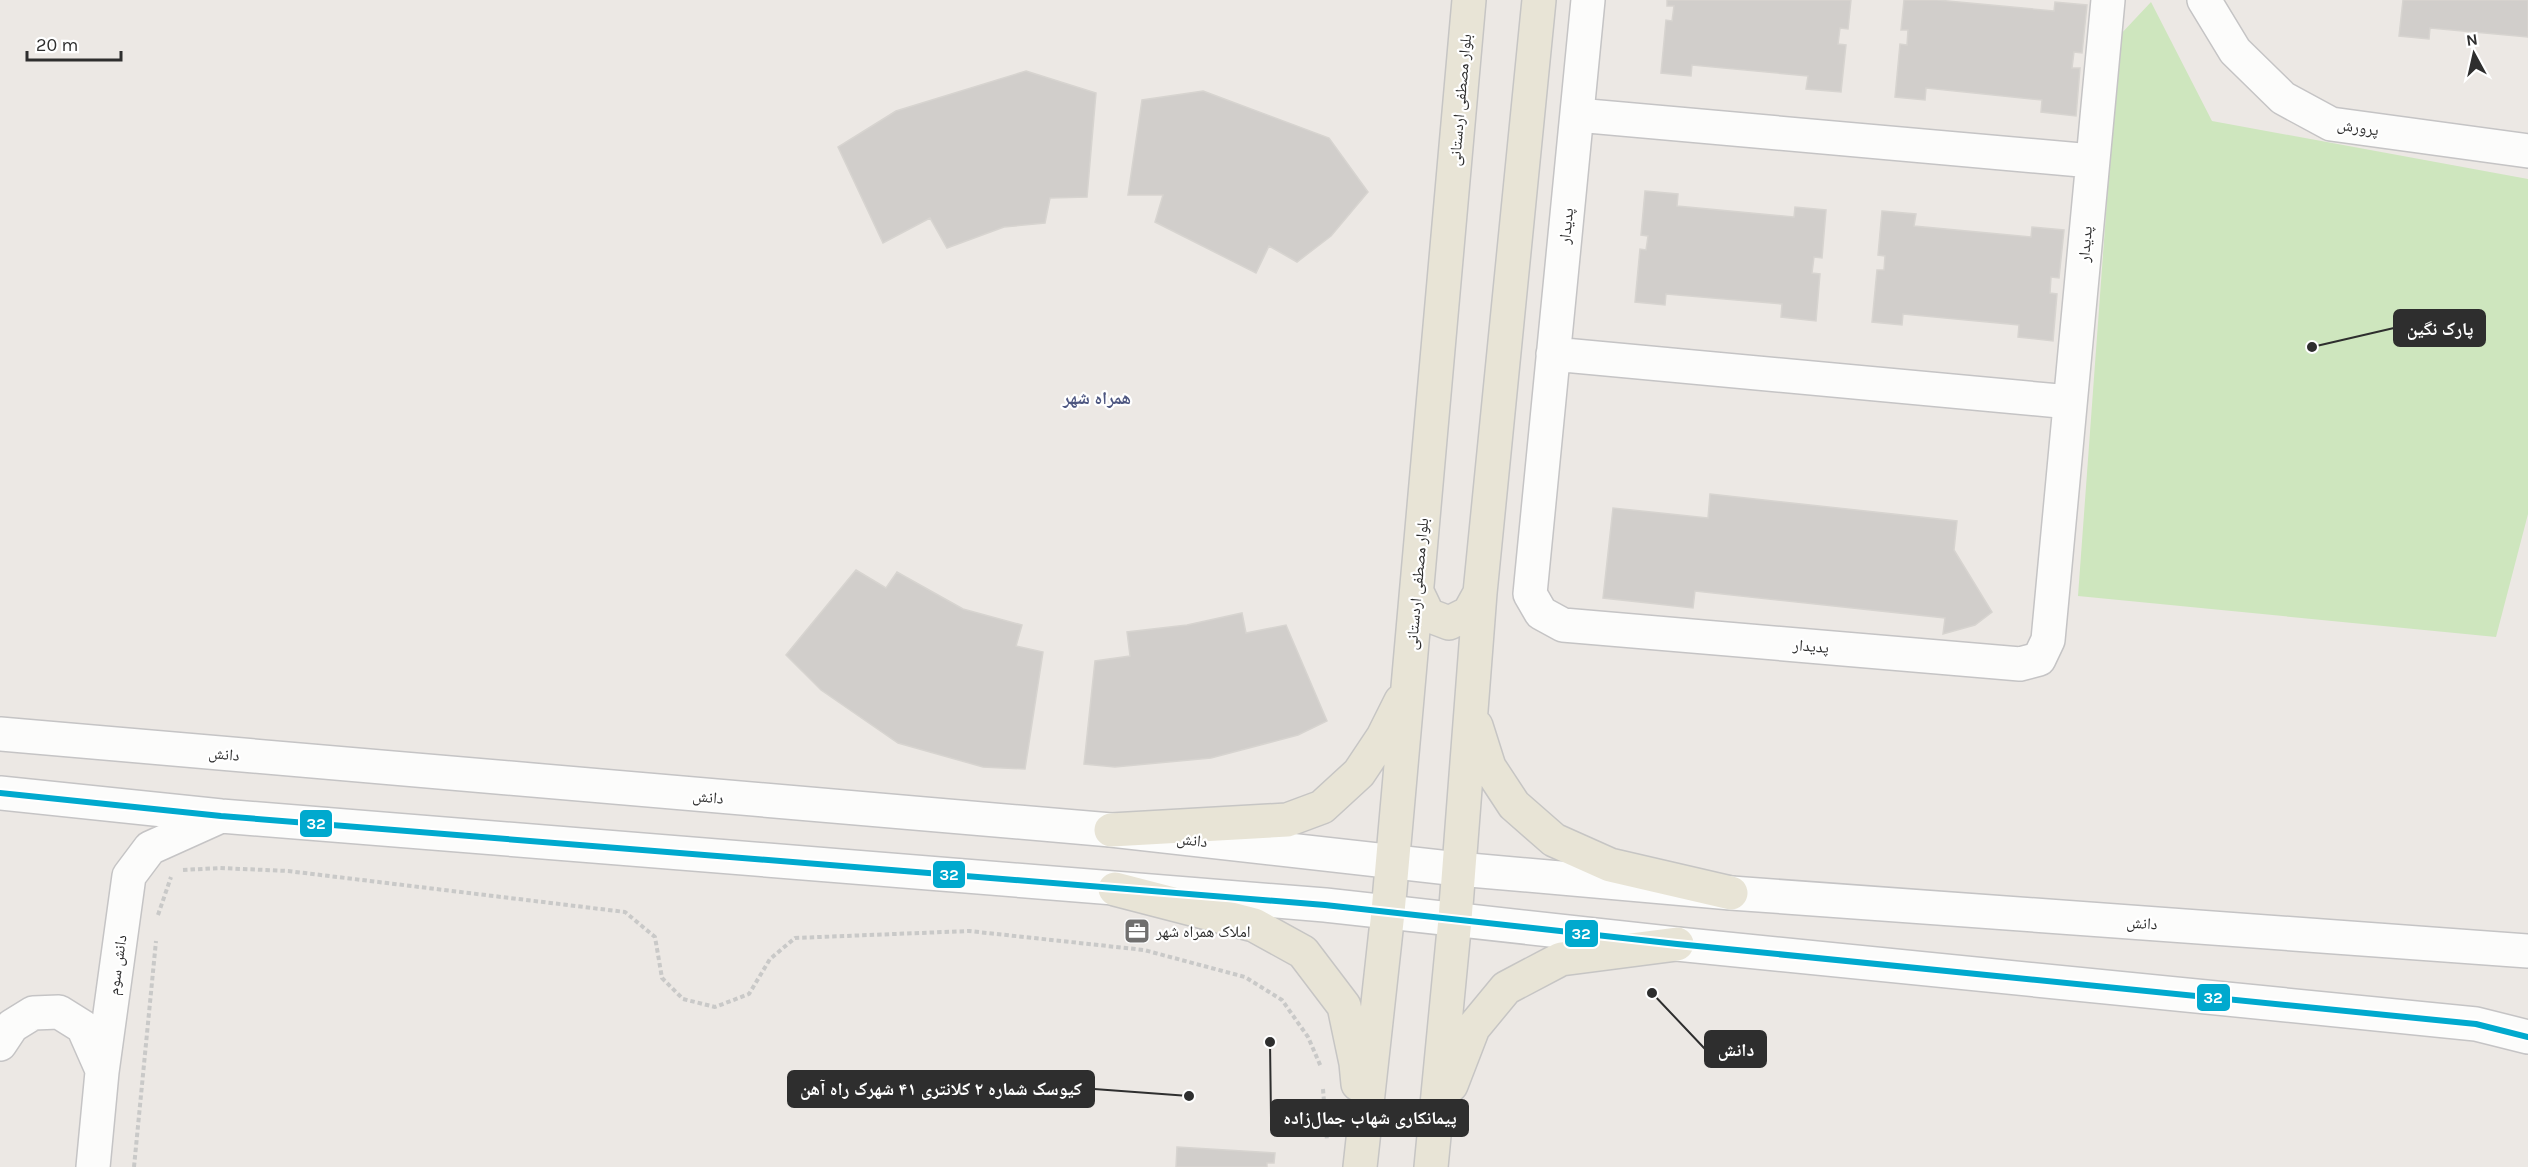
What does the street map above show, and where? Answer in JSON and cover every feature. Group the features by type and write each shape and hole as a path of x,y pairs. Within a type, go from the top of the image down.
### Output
{"main road":[{"name":"بلوار مصطفی اردستانی","path":"1361,1152 1393,862 1469,0"},
{"path":"1431,1167 1455,919 1480,593 1539,0"},
{"path":"1417,592 1428,615 1449,623 1469,613 1480,593"},
{"path":"1111,831 1287,820 1322,807 1359,773 1383,737 1407,689"},
{"path":"1471,711 1489,767 1514,805 1554,840 1610,865 1731,893"},
{"path":"1115,889 1254,925 1303,952 1344,1006 1356,1064 1361,1152"},
{"path":"1435,1132 1473,1028 1506,988 1561,959 1677,944"}],"street":[{"name":"پدیدار","path":"1588,0 1530,594 1541,614 1563,625 2020,664 2039,659 2048,640 2108,0"},
{"name":"پرورش","path":"2204,0 2235,51 2283,98 2331,124 2528,151"},
{"path":"1577,115 2092,162"},
{"path":"1553,354 2070,402"},
{"name":"دانش","path":"0,734 1111,831 1458,869 1731,893 2528,951"},
{"path":"0,793 221,816 1388,912 1677,944 2475,1024 2528,1037"},
{"name":"دانش سوم","path":"93,1167 102,1072 129,876 150,848 221,816"},
{"path":"0,1044 12,1026 33,1013 59,1012 83,1027 102,1072"}],"path":[{"path":"158,917 173,871 220,868 288,871 625,912 655,938 662,978 683,999 715,1006 749,994 770,959 795,938 969,930 1144,950 1245,977 1282,1000 1308,1037 1322,1067 1327,1146"},
{"path":"134,1167 156,940"}],"green space":[{"path":"2151,2 2212,121 2528,179 2528,514 2496,637 2078,596 2119,36"}],"building":[{"path":"1667,0 1851,0 1848,29 1840,28 1838,44 1846,45 1841,92 1806,89 1808,76 1692,65 1691,76 1661,73 1666,20 1672,21 1674,6 1667,6"},
{"path":"1904,0 1937,0 2054,11 2055,2 2087,5 2082,53 2074,52 2072,68 2080,68 2076,116 2041,112 2042,100 1926,88 1925,100 1895,97 1900,44 1907,45 1908,30 1901,30"},
{"path":"2403,0 2528,0 2528,37 2430,28 2429,39 2399,36"},
{"path":"1026,71 1096,93 1087,197 1050,198 1045,223 1004,227 947,248 930,218 883,243 838,147 896,111"},
{"path":"1203,91 1329,138 1368,192 1331,236 1297,262 1269,246 1256,273 1155,222 1163,195 1128,195 1142,100"},
{"path":"1645,191 1678,194 1677,206 1794,217 1795,207 1826,210 1822,258 1814,257 1812,273 1820,274 1816,321 1781,317 1782,304 1666,294 1665,305 1635,302 1640,249 1646,250 1648,236 1641,235"},
{"path":"1882,211 1916,214 1914,226 2031,237 2032,227 2064,230 2059,278 2051,277 2050,293 2057,294 2053,341 2018,337 2019,325 1903,314 1902,325 1872,322 1877,270 1884,270 1885,256 1878,255"},
{"path":"1710,494 1957,521 1954,550 1992,612 1975,625 1943,634 1945,618 1695,591 1693,608 1603,598 1613,508 1708,518"},
{"path":"856,570 886,588 897,572 963,609 1022,625 1016,646 1043,652 1025,769 983,767 898,743 821,690 786,655"},
{"path":"1242,613 1246,633 1286,625 1327,721 1298,735 1211,758 1115,767 1084,764 1095,661 1130,656 1127,632 1187,625"},
{"path":"1177,1147 1275,1153 1274,1163 1267,1163 1267,1167 1176,1167"}],"transit line":[{"name":"32","path":"0,793 221,816 1325,905 1677,944 2476,1024 2528,1037"}],"place":[{"name":"پارک نگین","path":"2312,347"},
{"name":"املاک همراه شهر","path":"1137,931"},
{"name":"دانش","path":"1652,993"},
{"name":"پیمانکاری شهاب جمال‌زاده","path":"1270,1042"},
{"name":"کیوسک شماره ۲ کلانتری ۴۱ شهرک راه آهن","path":"1189,1096"}],"district":[{"name":"همراه شهر","path":"1097,398"}]}
